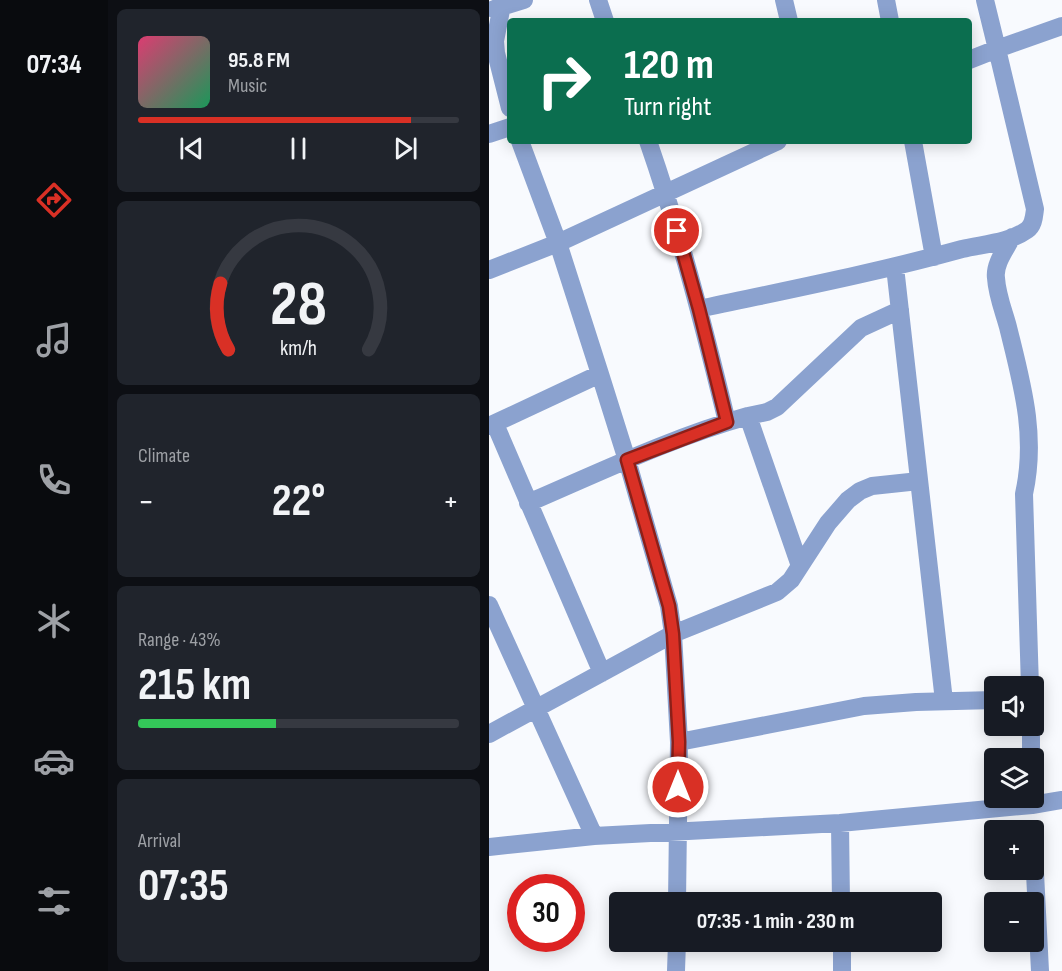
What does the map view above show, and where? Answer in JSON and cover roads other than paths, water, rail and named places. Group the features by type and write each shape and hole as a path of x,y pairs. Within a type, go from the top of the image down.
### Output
{"street":[{"path":"507,96 496,53 498,6 524,0"},
{"path":"598,0 604,18"},
{"path":"784,0 788,18"},
{"path":"886,0 889,18"},
{"path":"699,309 895,267 1005,240 1029,229 1035,209 985,0"},
{"path":"972,59 1062,26"},
{"path":"489,134 507,128"},
{"path":"521,144 558,243 627,460 664,589 673,634 679,742 677,892"},
{"path":"649,144 666,192 699,309 727,422"},
{"path":"489,270 558,243 771,144"},
{"path":"914,144 934,257"},
{"path":"1013,237 1001,256 995,277 1025,394 1030,443 1024,494 1030,676"},
{"path":"895,267 944,701"},
{"path":"528,503 627,460 727,422 767,412 777,407 861,328 900,310"},
{"path":"600,374 492,425 602,673"},
{"path":"748,416 800,566"},
{"path":"489,734 673,634 777,592 791,580 828,523 859,491 872,486 919,481"},
{"path":"489,605 594,836"},
{"path":"679,742 864,706 984,700"},
{"path":"1044,801 1062,800"},
{"path":"489,847 594,836 840,822 984,807"},
{"path":"840,822 841,892"},
{"path":"1035,880 1040,971"},
{"path":"677,952 677,971"},
{"path":"842,952 842,971"}]}
